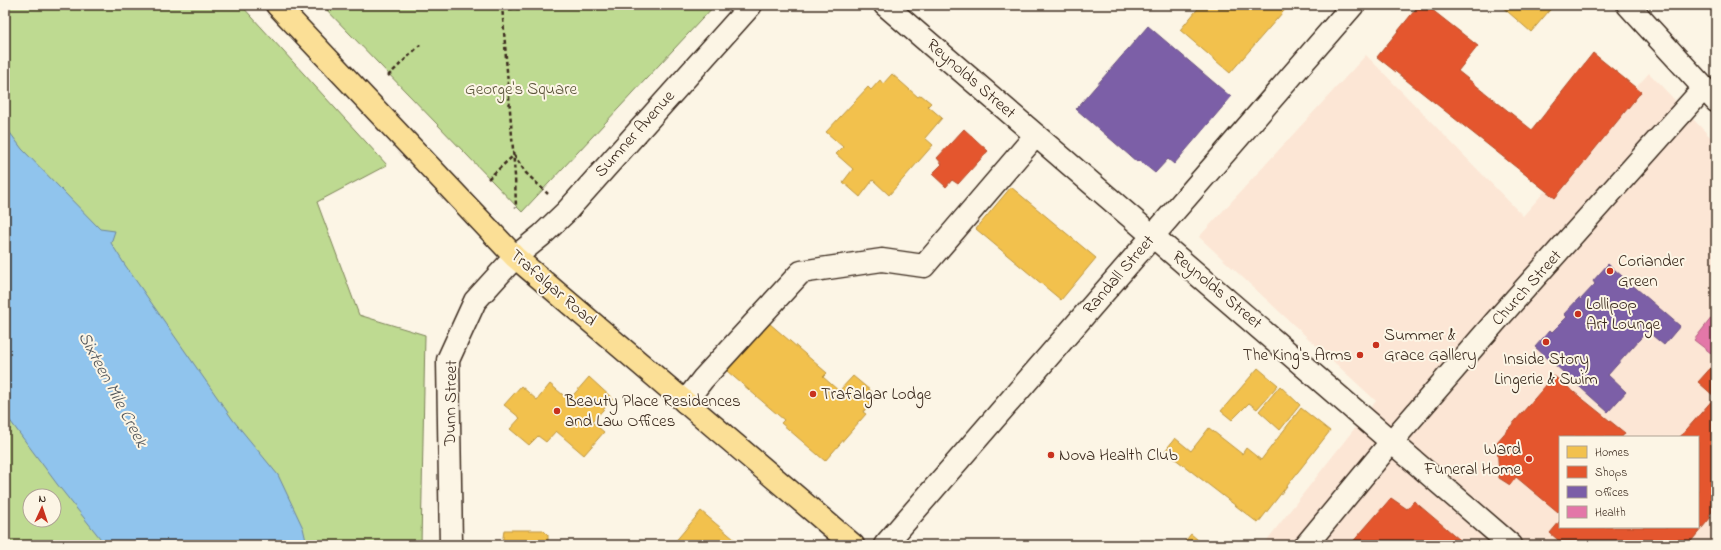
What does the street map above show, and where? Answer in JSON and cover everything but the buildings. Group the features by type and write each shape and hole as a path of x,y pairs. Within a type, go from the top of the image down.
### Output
{"main road":[{"name":"Trafalgar Road","path":"277,5 515,257 853,545"}],"street":[{"name":"Sumner Avenue","path":"515,257 549,229 566,212 751,5"},
{"name":"Reynolds Street","path":"885,5 1511,545"},
{"name":"Randall Street","path":"885,545 1353,5"},
{"path":"1628,5 1710,95"},
{"name":"Church Street","path":"1306,545 1392,441 1496,321 1710,95"},
{"path":"685,402 703,379 801,272 882,260 924,266 1036,135"},
{"name":"Dunn Street","path":"451,545 448,360 475,301 515,257"}],"path":[{"path":"502,5 514,156 516,208"},
{"path":"502,9 526,8 534,5"},
{"path":"388,76 420,45"},
{"path":"514,156 526,173 566,212"},
{"path":"488,179 514,156"}],"shaded area":[{"path":"1366,55 1523,216 1649,73 1716,143 1716,545 1263,545 1376,401 1199,237"}],"green space":[{"path":"5,5 241,5 387,165 317,202 359,315 425,335 421,545 5,545"},
{"name":"George's Square","path":"322,5 715,5 522,212"}],"water":[{"name":"Sixteen Mile Creek","path":"5,126 22,149 100,229 115,231 111,243 125,265 233,420 278,475 303,528 307,545 104,545 5,413"}],"place":[{"name":"Coriander Green","path":"1610,271"},
{"name":"Lollipop Art Lounge","path":"1578,314"},
{"name":"Inside Story Lingerie & Swim","path":"1546,342"},
{"name":"Summer & Grace Gallery","path":"1376,345"},
{"name":"The King's Arms","path":"1360,355"},
{"name":"Trafalgar Lodge","path":"813,394"},
{"name":"Beauty Place Residences and Law Offices","path":"557,411"},
{"name":"Nova Health Club","path":"1051,455"},
{"name":"Ward Funeral Home","path":"1529,459"}]}
